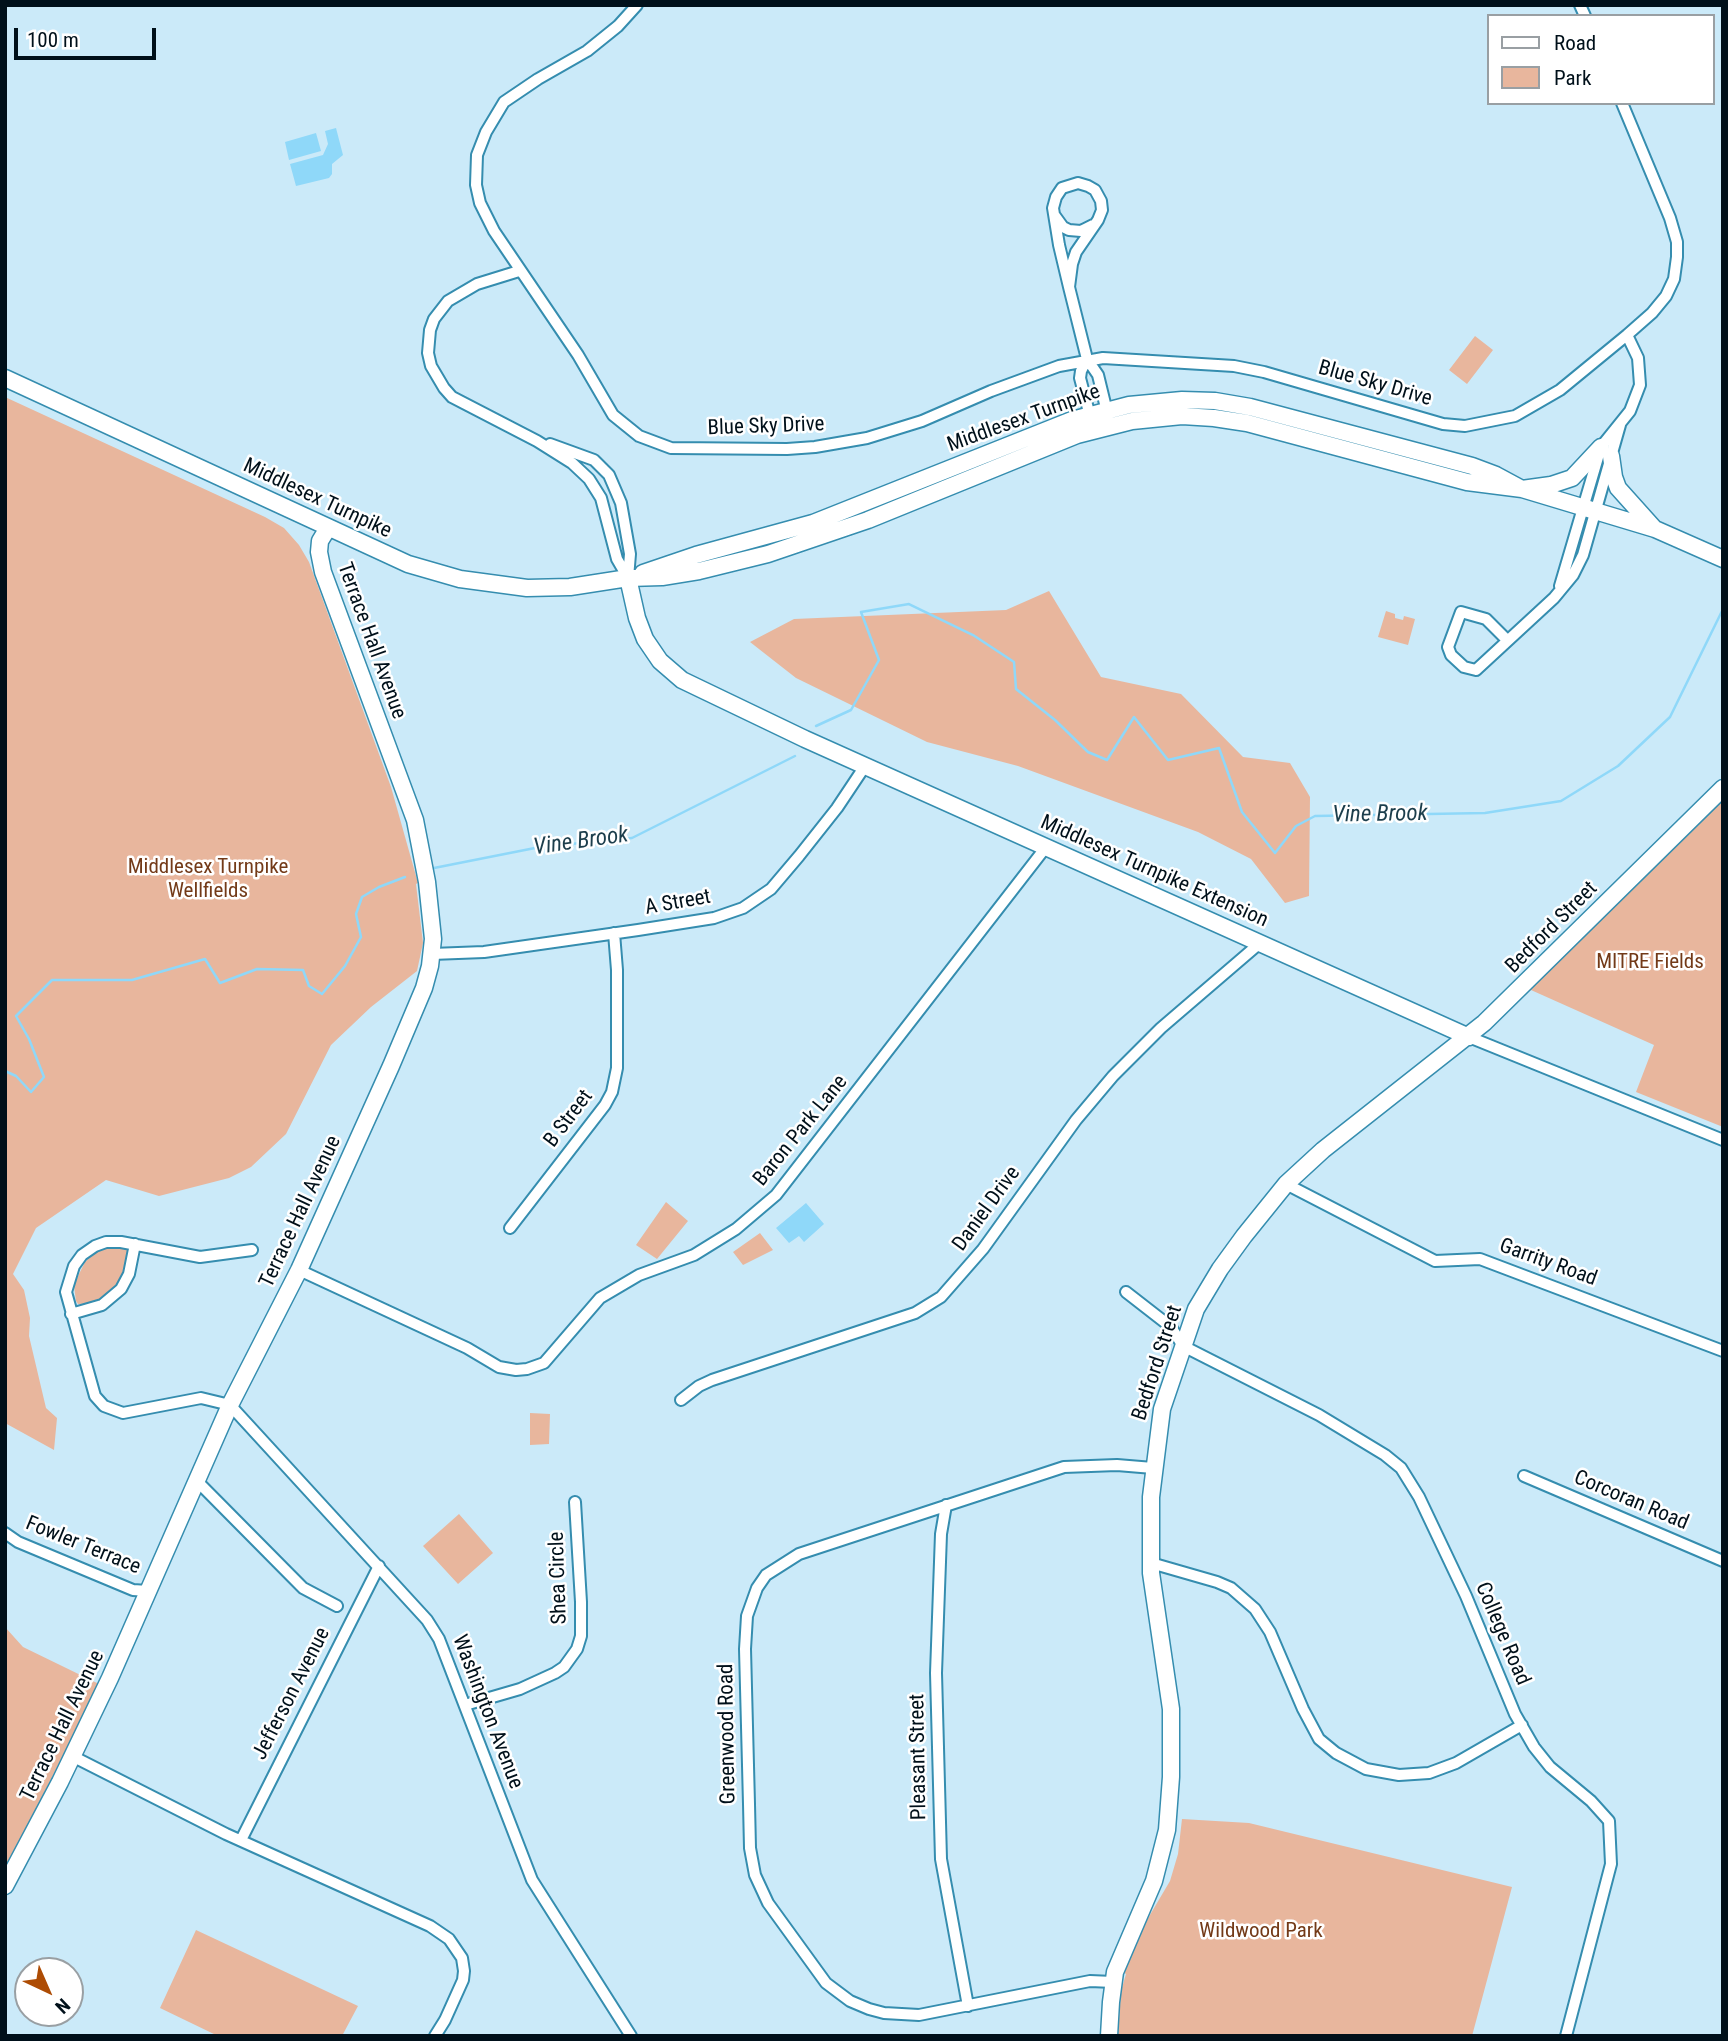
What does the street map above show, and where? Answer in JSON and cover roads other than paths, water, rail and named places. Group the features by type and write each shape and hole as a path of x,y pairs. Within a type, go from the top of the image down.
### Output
{"main road":[{"name":"Middlesex Turnpike","path":"5,378 328,528 425,570 474,582 545,588 628,578 696,555 813,523 1109,417 1138,403 1182,400 1216,401 1250,407 1472,466 1522,489 1655,529 1721,559"},
{"path":"1522,489 1551,485 1572,478 1606,451 1618,488 1655,529"},
{"name":"Terrace Hall Avenue","path":"5,1886 110,1678 230,1405 299,1270 424,988 433,939 427,882 415,820 323,572 320,541 328,528"},
{"name":"Middlesex Turnpike Extension","path":"628,578 645,639 660,662 697,688 1469,1037"},
{"name":"Bedford Street","path":"1110,2036 1113,1982 1122,1952 1159,1867 1167,1829 1171,1709 1153,1592 1150,1514 1161,1409 1196,1309 1220,1269 1286,1184 1323,1150 1469,1037 1723,788"}],"street":[{"name":"Blue Sky Drive","path":"638,5 587,51 503,102 485,132 475,170 480,203 486,219 571,344 613,415 639,436 671,448 787,449 867,438 922,421 990,391 1059,366 1103,358 1234,366 1264,372 1443,424 1465,426 1515,416 1560,390 1627,335 1652,313 1666,296 1674,279 1677,242 1670,218 1623,105"},
{"path":"1069,287 1076,252 1102,210 1095,190 1084,184 1071,184 1062,188 1053,208 1059,245 1069,287 1087,359 1098,375 1109,417"},
{"path":"1053,208 1057,221 1069,230 1085,230 1096,223"},
{"path":"519,271 477,284 448,301 434,319 428,353 437,378 452,397 537,441 572,463 595,488 606,511 619,565 628,578"},
{"path":"1507,640 1486,619 1461,612 1448,647 1451,655 1464,667 1476,670 1554,598 1573,575 1583,555 1589,508 1606,451 1630,411 1640,385 1638,358 1627,335"},
{"path":"1087,359 1080,378 1091,422"},
{"path":"537,441 585,455 609,475 621,503 630,554 628,578"},
{"name":"A Street","path":"432,954 484,952 714,918 754,902 771,888 799,856 837,808 865,766"},
{"name":"Baron Park Lane","path":"299,1270 467,1348 499,1367 516,1370 537,1367 555,1353 600,1297 639,1275 705,1249 736,1229 776,1195 1046,846"},
{"name":"B Street","path":"510,1228 605,1105 612,1092 617,1068 617,970 614,933"},
{"name":"Daniel Drive","path":"681,1400 712,1380 915,1313 941,1297 983,1249 1076,1119 1119,1069 1161,1028 1259,943"},
{"name":"Middlesex Turnpike Extension","path":"1469,1037 1723,1140"},
{"name":"Garrity Road","path":"1286,1184 1435,1261 1480,1259 1723,1351"},
{"path":"230,1405 201,1398 123,1413 104,1406 90,1385 65,1292 68,1279 82,1255 106,1242 135,1244 200,1257 252,1250"},
{"path":"71,1314 102,1305 121,1289 129,1274 135,1244"},
{"path":"1126,1292 1171,1327 1182,1346"},
{"name":"College Road","path":"1182,1346 1329,1421 1370,1445 1401,1468 1439,1538 1522,1726 1541,1758 1606,1815 1610,1827 1611,1864 1566,2036"},
{"name":"Washington Avenue","path":"230,1405 435,1629 532,1880 631,2036"},
{"name":"Greenwood Road","path":"1113,1982 1090,1981 919,2015 884,2013 850,2001 826,1983 768,1903 755,1875 750,1848 745,1649 747,1616 757,1588 766,1575 799,1554 1064,1467 1117,1465 1153,1468"},
{"name":"Corcoran Road","path":"1524,1476 1723,1561"},
{"path":"196,1480 303,1588 337,1606"},
{"name":"Shea Circle","path":"465,1706 520,1689 555,1673 564,1667 577,1649 581,1636 581,1602 575,1502"},
{"name":"Pleasant Street","path":"946,1505 941,1534 936,1673 941,1859 968,2006"},
{"name":"Fowler Terrace","path":"5,1533 18,1542 133,1590 148,1591"},
{"path":"1151,1563 1231,1588 1255,1609 1269,1632 1319,1739 1357,1765 1382,1773 1413,1776 1429,1773 1456,1763 1522,1726"},
{"name":"Jefferson Avenue","path":"241,1840 379,1566"},
{"path":"72,1756 241,1840 429,1926 449,1938 462,1958 463,1980 435,2036"}],"water":[{"path":"336,128 343,155 332,164 332,174 329,178 296,186 290,164 323,155 328,144 325,131"},
{"path":"316,133 321,151 289,160 285,142"},
{"path":"806,1203 824,1224 804,1242 799,1236 789,1243 776,1228"}],"waterway":[{"name":"Vine Brook","path":"816,726 851,710 879,660 861,612 909,604 973,635 1014,662 1016,689 1055,720 1088,752 1107,760 1134,717 1168,760 1219,748 1242,812 1275,853 1296,826 1315,816 1485,813 1561,801 1618,766 1670,717 1723,609"},
{"name":"Vine Brook","path":"434,868 540,847 632,838 795,756"},
{"name":"Vine Brook","path":"5,1071 16,1076 31,1092 44,1077 29,1039 16,1016 52,980 132,980 205,959 220,983 257,969 303,970 309,986 322,994 345,966 361,937 356,914 362,897 405,877"}],"park label":[{"name":"Middlesex Turnpike Wellfields","path":"208,880"},
{"name":"MITRE Fields","path":"1650,963"},
{"name":"Wildwood Park","path":"1261,1932"}]}
